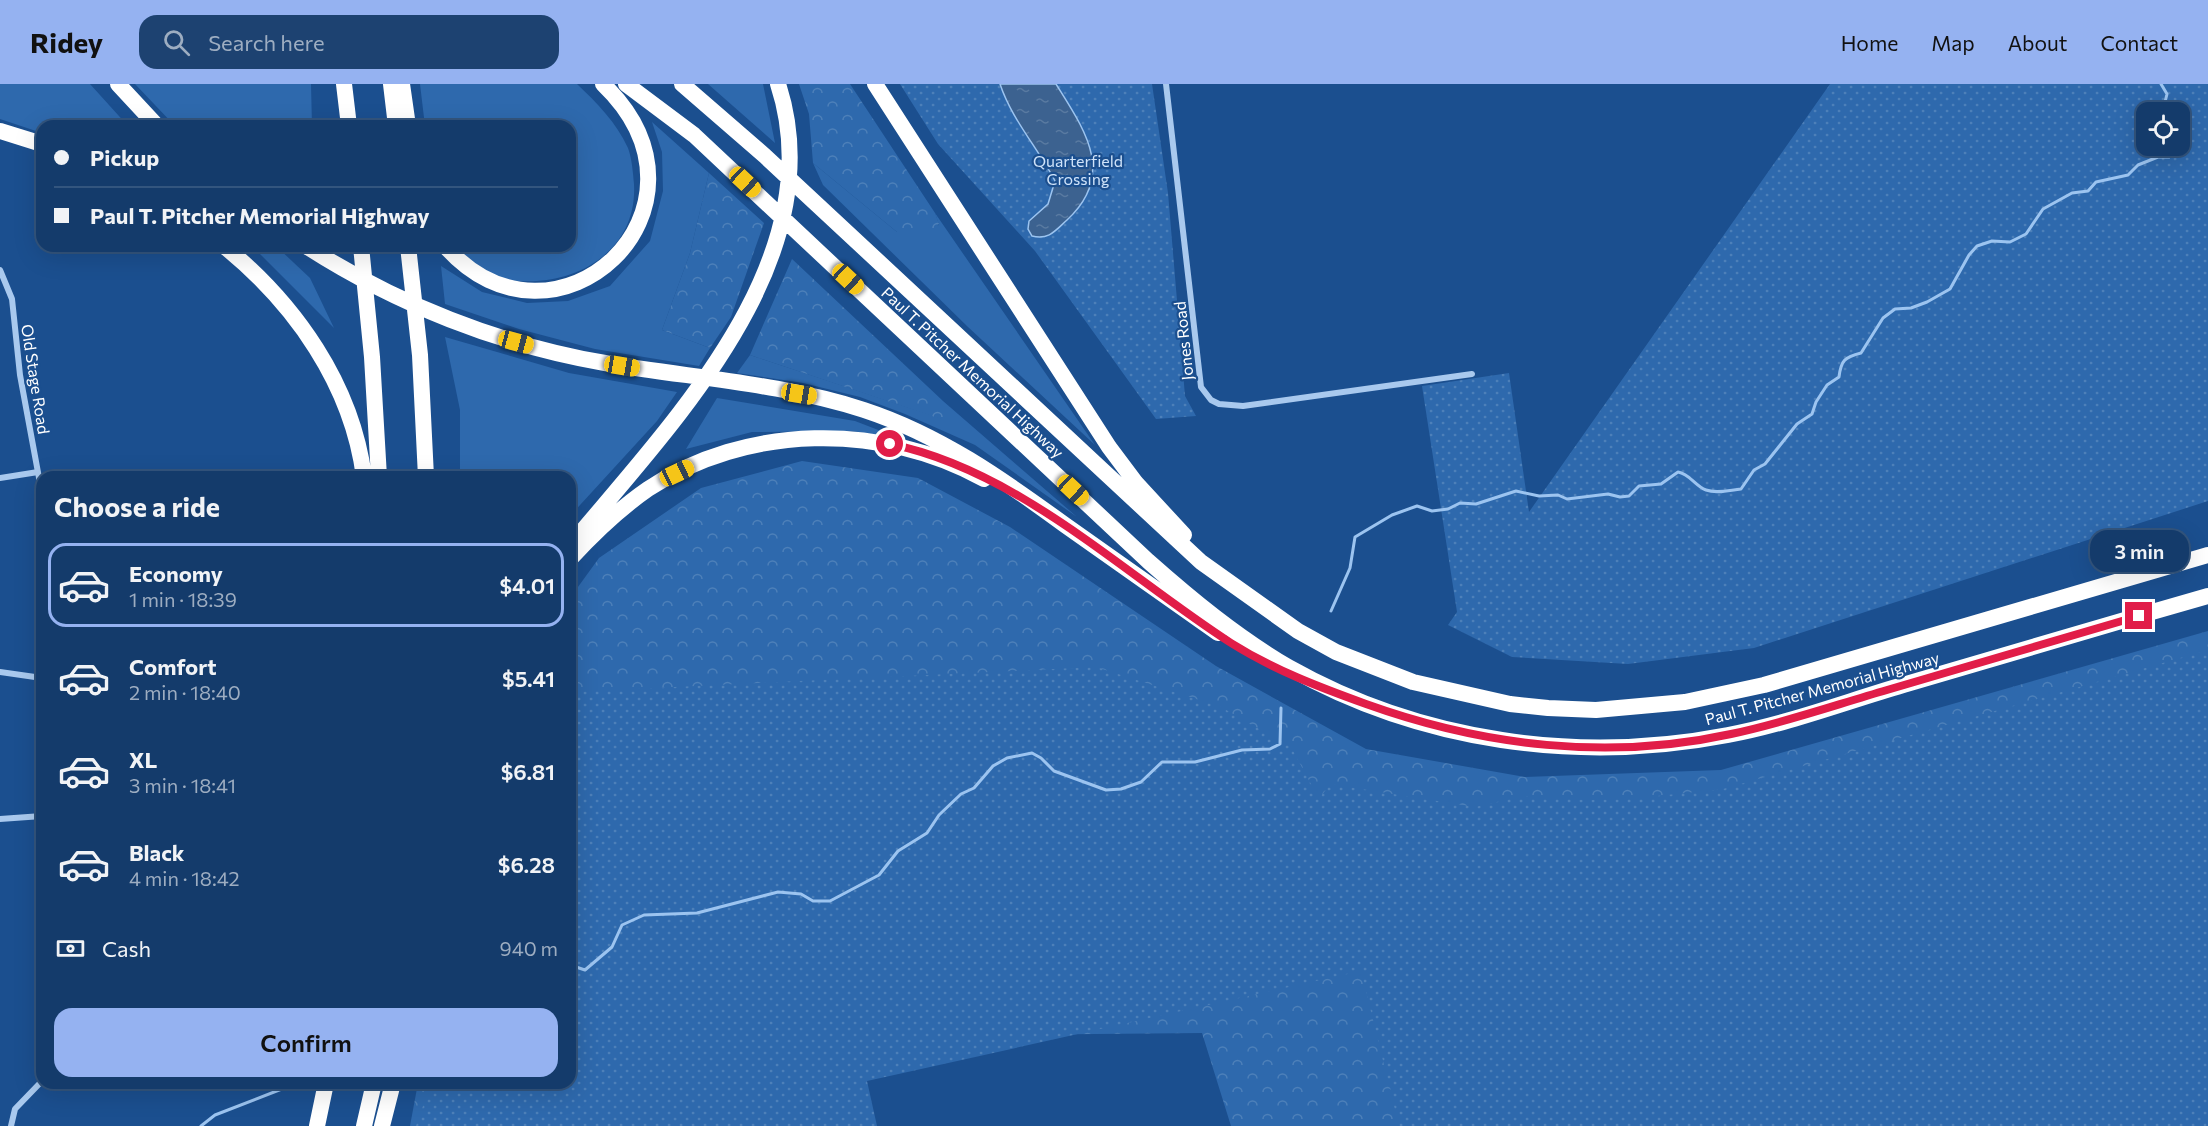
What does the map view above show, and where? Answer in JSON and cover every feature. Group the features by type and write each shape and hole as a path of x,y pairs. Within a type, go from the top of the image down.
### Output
{"highway":[{"path":"118,84 151,120"},
{"path":"344,84 348,120"},
{"path":"391,84 395,120"},
{"path":"402,84 407,120"},
{"path":"450,252 458,261 494,283 513,289 536,291 559,289 581,281 603,269 619,255 634,235 643,216 648,178 642,139 633,120 619,100 603,84"},
{"name":"Paul T. Pitcher Memorial Highway","path":"626,84 667,112 762,198 1148,561 1196,603 1287,666 1357,701 1449,731 1546,746 1640,746 1689,741 1772,723 2208,596"},
{"name":"Paul T. Pitcher Memorial Highway","path":"682,84 765,156 1170,536 1201,562 1298,631 1326,647 1413,682 1510,704 1596,710 1638,708 1723,696 2208,555"},
{"path":"576,538 692,398 726,351 763,278 777,237 789,158 787,126 778,84"},
{"path":"876,87 1109,447 1136,483 1177,527 1239,587"},
{"path":"0,131 36,142"},
{"path":"231,252 288,306 324,361 348,412 363,471"},
{"path":"315,252 372,285 452,320 561,354 817,397 897,422 961,453 1064,523 1232,643 1285,673 1357,701"},
{"path":"362,252 372,357 379,471"},
{"path":"409,252 420,355 426,471"},
{"path":"576,553 614,515 650,488 677,473 708,459 740,449 810,438 873,441 938,458 969,471 1064,523"},
{"path":"316,1126 325,1089"},
{"path":"364,1126 373,1089"},
{"path":"382,1126 391,1089"}],"street":[{"name":"Jones Road","path":"1166,84 1201,387 1211,400 1227,406 1260,405 1472,374"},
{"name":"Old Stage Road","path":"0,270 12,299 20,375 38,471"},
{"path":"0,478 36,472"},
{"path":"0,672 36,677"},
{"path":"0,819 36,816"},
{"path":"11,1126 15,1109 36,1087"}],"green space":[{"path":"0,84 90,84 123,120 36,120 36,131 0,119"},
{"path":"135,84 311,84 312,120 169,120"},
{"path":"420,84 577,84 612,121 628,148 634,184 632,209 624,230 612,248 594,263 574,273 552,279 528,281 504,279 484,270 462,252 576,252 576,120 424,120"},
{"path":"708,84 763,84 775,143"},
{"path":"799,84 850,84 935,213 939,224 928,236 897,232 813,163 809,114"},
{"name":"Quarterfield Crossing","path":"900,84 1152,84 1168,193 1185,396 1196,416 1156,419 1035,251 938,144"},
{"path":"1830,84 2208,84 2208,501 1754,648 1628,664 1512,657 1448,625 1457,612 1422,386 1509,373 1529,512"},
{"path":"652,122 709,173 690,253 662,330 710,348 699,366 595,349 519,329 445,304 441,266 482,292 527,303 568,301 610,286 650,241 663,191 662,152"},
{"path":"813,163 897,232 939,225 935,213 1095,445 968,327 823,185"},
{"path":"709,173 764,223 731,317 710,348 662,330 690,253"},
{"path":"258,252 282,252 310,278 334,328"},
{"path":"792,259 943,401 944,420 750,355"},
{"path":"445,337 569,373 677,392 657,421 576,509 576,471 460,471 460,410"},
{"path":"750,355 943,419 943,401 1077,517 975,445 905,414 860,397 803,383 737,373"},
{"path":"717,398 855,421 899,438 852,431 752,432 686,449"},
{"path":"802,461 918,478 1010,527 1216,666 1366,749 1525,777 1721,770 2208,631 2208,950 1438,1126 1231,1126 1202,1033 980,1035 854,1069 866,1126 410,1126 417,1089 576,1089 576,590 599,558 701,488"},
{"path":"2208,650 2208,1126 1399,1126 1361,971 867,1081 877,1126 416,1126 429,1089 576,1089 576,692 1096,667 1221,707 1291,747 1319,799 1330,784 1475,807 1523,796 1587,800 1629,799 1723,789"}],"water":[{"path":"1000,84 1056,84 1077,118 1091,152 1093,169 1090,186 1082,203 1067,220 1047,236 1032,236 1028,229 1029,221 1048,204 1055,181 1011,110"}],"waterway":[{"path":"2161,84 2167,94 2165,102"},
{"path":"1331,611 1350,568 1355,537 1392,515 1417,506 1432,511 1448,509 1460,503 1476,504 1516,491 1539,496 1558,495 1567,499 1608,494 1620,497 1629,496 1639,486 1661,484 1678,472 1710,491 1741,489 1754,470 1765,464 1797,424 1812,414 1816,402 1827,385 1839,377 1843,363 1851,356 1861,353 1883,318 1895,309 1911,308 1950,289 1969,255 1977,246 1992,241 2010,242 2026,234 2043,209 2072,193 2088,191 2096,182 2128,175 2138,165 2158,157 2170,156"},
{"path":"576,967 585,970 612,947 622,925 644,915 697,913 778,892 801,894 813,901 830,901 879,875 898,851 927,833 939,815 961,794 974,788 993,766 1007,758 1032,753 1041,758 1054,771 1106,790 1121,789 1141,782 1162,762 1195,762 1242,750 1270,749 1280,744 1281,708"},
{"path":"201,1126 215,1115 282,1089"}],"route":[{"path":"890,444 938,458 969,471 1064,523 1232,643 1285,673 1403,718 1449,731 1494,739 1546,746 1594,748 1640,746 1731,735 2139,616"}]}
